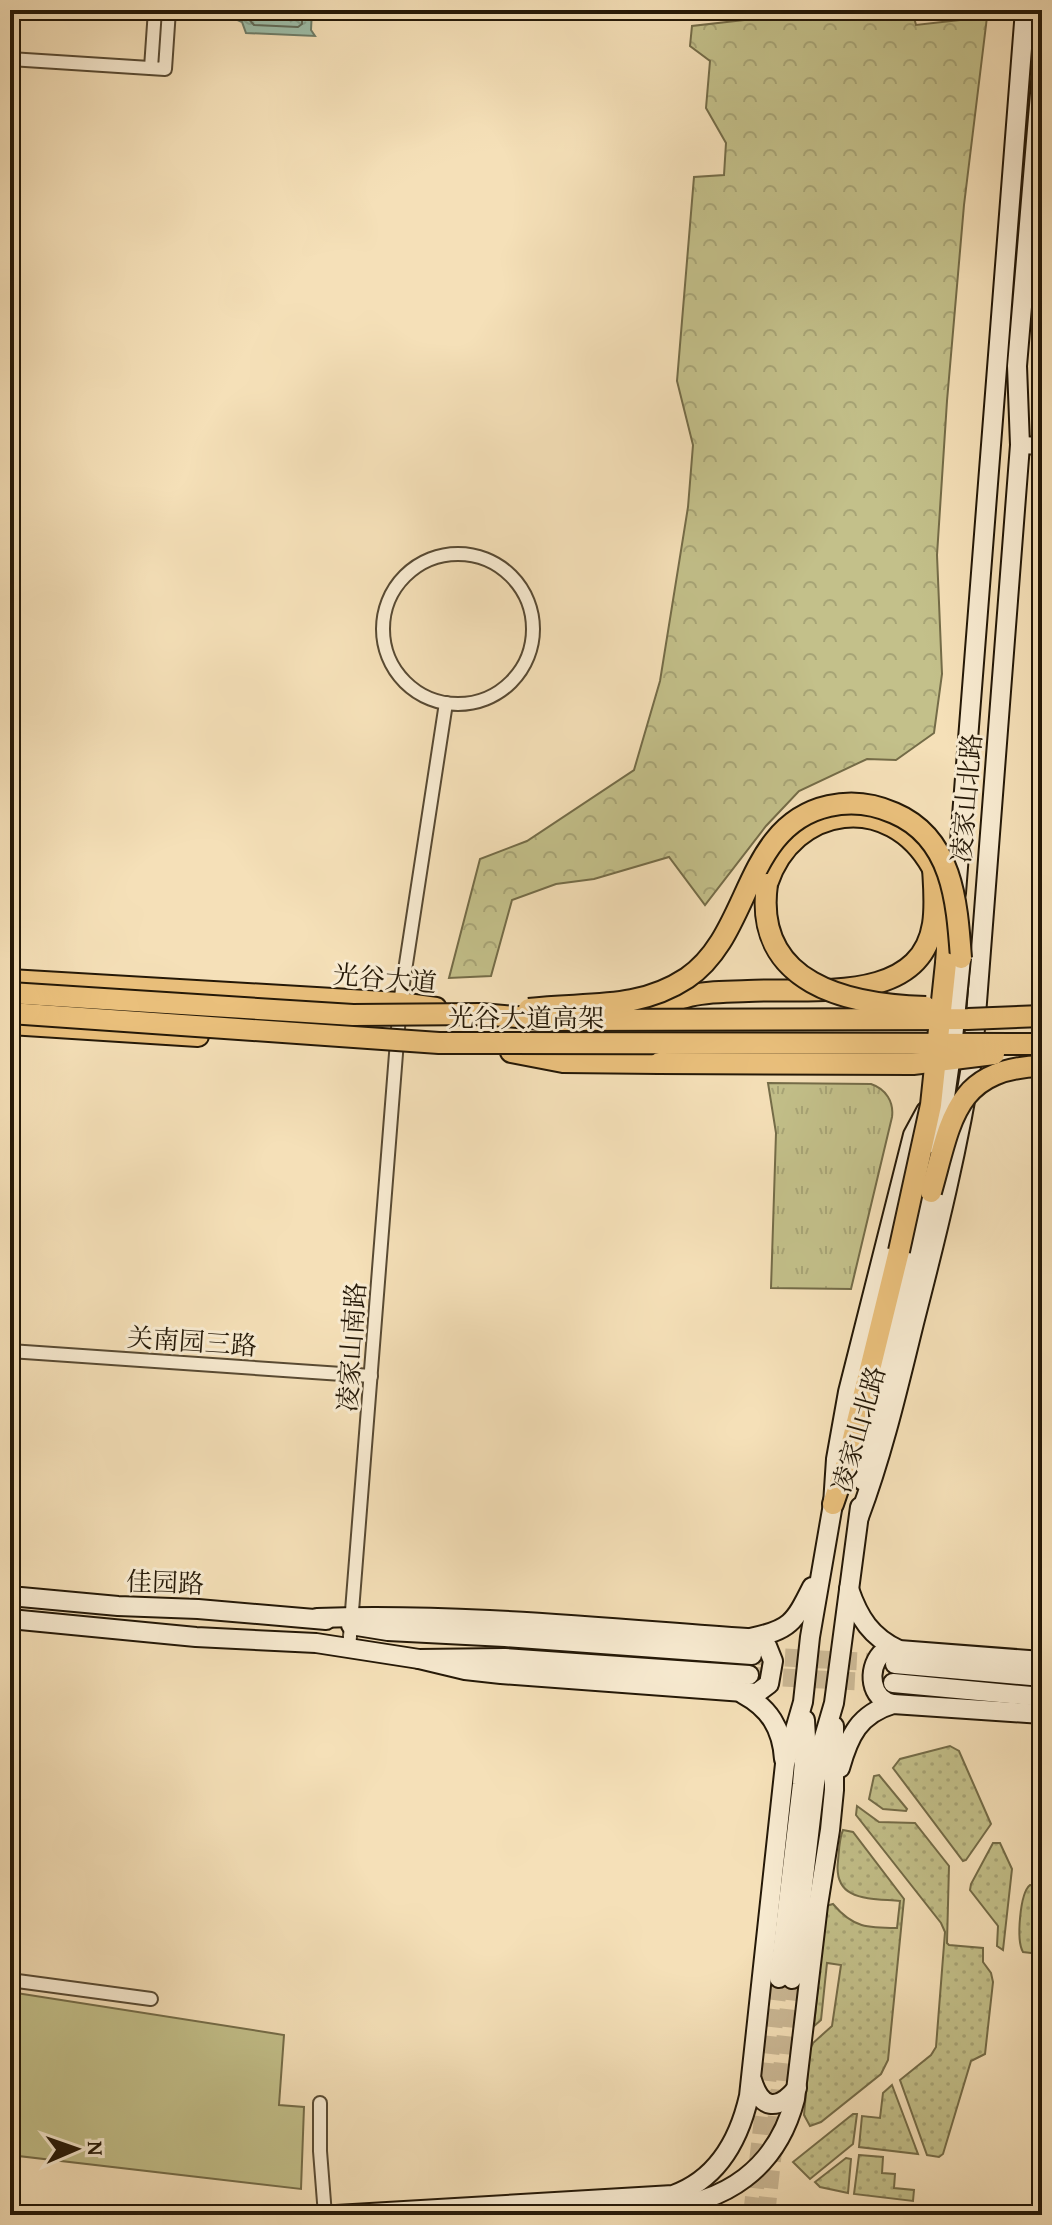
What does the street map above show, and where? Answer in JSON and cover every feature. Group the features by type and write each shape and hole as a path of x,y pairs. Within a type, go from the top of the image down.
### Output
{"main road":[{"path":"336,2215 673,2195 705,2178 728,2152 744,2119 785,1764 803,1702 820,1572 833,1504 836,1459 852,1377 913,1135 930,1103 941,1071 1025,10"},
{"name":"凌家山北路","path":"859,1517 878,1466 945,1204 973,1054 1020,445 1017,366 1042,70"},
{"path":"931,1192 952,1048 961,958 1002,405 1017,366"},
{"path":"481,1014 642,1000 667,990 691,975 711,956 732,924 756,866 782,831 812,811 842,804 882,807 904,817 922,830 936,848 953,883 961,958"},
{"path":"833,1504 847,1463 931,1105 943,999 948,928 944,899 933,868 911,839 883,822 850,816 819,823 781,852 773,866 764,902 770,933 776,948 793,969 814,984 837,995 886,1005 968,1008 1035,1017"},
{"path":"634,1017 688,996 750,991 850,990 895,975 919,955 933,926 933,868"},
{"name":"光谷大道","path":"10,980 400,1003 460,1010 634,1017 928,1015 945,1021 1035,1017"},
{"name":"光谷大道高架","path":"10,993 353,1015 481,1014 553,1020 1035,1017"},
{"name":"光谷大道高架","path":"10,1013 439,1043 1042,1045"},
{"path":"10,1024 397,1049 1042,1053"},
{"path":"511,1052 563,1062 913,1064 959,1060 1042,1045"},
{"path":"529,2215 688,2205 725,2191 758,2167 777,2143 791,2115 797,2088 834,1790 834,1703 848,1586 878,1402 953,1116 962,1100 984,1079 1013,1068 1042,1066"},
{"path":"749,1647 789,1625 797,1617 820,1572"},
{"path":"848,1586 867,1627 897,1657 1042,1661"},
{"name":"佳园路","path":"10,1596 352,1621 388,1631 749,1647"},
{"name":"佳园路","path":"10,1619 196,1637 316,1643 419,1659 505,1658 745,1684"},
{"path":"745,1684 757,1693 765,1689 772,1675 772,1652 767,1646 749,1647"},
{"path":"1042,1677 881,1654 874,1669 873,1689 882,1702 893,1704 1042,1714"},
{"path":"893,1683 1042,1697"},
{"path":"745,1684 767,1710 783,1739 785,1764"},
{"path":"803,1702 806,1738 786,1978 815,1784 834,1703"},
{"path":"834,1790 847,1744 856,1726 878,1708 893,1704"},
{"path":"751,2078 756,2095 773,2105 788,2099 797,2088"}],"street":[{"path":"155,10 158,69"},
{"path":"158,69 169,10"},
{"path":"10,59 158,69"},
{"path":"1020,445 1042,446"},
{"path":"466,554 489,560 509,573 527,603 532,639 525,662 518,672 492,696 470,703 446,703 421,695 401,678 388,656 383,631 386,605 399,582 418,565 442,555 466,554"},
{"name":"凌家山南路","path":"349,1649 400,1003 446,703"},
{"path":"930,1103 937,1094 955,1096 964,1113"},
{"name":"关南园三路","path":"10,1351 371,1376"},
{"path":"10,1980 151,1999"},
{"path":"320,2103 325,2215"}],"green space":[{"path":"771,10 912,10 916,25 987,17 964,205 947,401 937,555 942,674 934,733 896,760 867,759 799,791 766,826 705,905 669,857 594,879 556,884 512,900 491,976 449,978 480,859 527,841 634,770 660,681 688,507 693,445 677,381 694,177 724,175 726,143 706,108 710,61 690,46 692,26 770,17"},
{"path":"768,1083 871,1084 881,1089 890,1101 892,1117 851,1289 771,1288 776,1133"},
{"path":"950,1746 959,1751 991,1824 963,1861 893,1768 900,1759"},
{"path":"879,1775 906,1811 883,1809 869,1799 874,1776"},
{"path":"857,1806 879,1822 915,1823 949,1866 947,1943 983,1948 983,1962 991,1973 993,1982 985,2054 971,2061 943,2154 939,2157 927,2155 900,2080 931,2055 936,2047 945,1932 856,1815"},
{"path":"843,1830 853,1832 904,1899 888,2060 881,2074 821,2122 810,2126 804,2115 810,2049 832,2026 841,1965 827,1963 821,2020 814,2026 826,1906 833,1904 847,1918 862,1925 897,1928 900,1901 866,1898 848,1891 841,1884 838,1861"},
{"path":"993,1843 1000,1843 1012,1869 1003,1950 997,1946 998,1926 970,1890"},
{"path":"1030,1885 1042,1888 1038,1947 1031,1953 1023,1952 1020,1928 1024,1897"},
{"path":"10,1992 284,2035 279,2105 304,2107 301,2189 10,2155"},
{"path":"892,2085 918,2154 859,2147 862,2116 880,2118 883,2093"},
{"path":"857,2114 853,2144 810,2179 793,2162"},
{"path":"859,2155 883,2157 882,2173 895,2174 894,2188 914,2190 913,2201 854,2194"},
{"path":"846,2158 851,2159 848,2193 820,2187 815,2182"}],"water":[{"path":"233,10 312,10 311,30 315,36 246,33 242,22 233,18"}],"tunnel":[{"path":"758,1656 888,1663"},
{"path":"756,1676 886,1683"},
{"path":"752,2215 779,1978"},
{"path":"766,2215 792,1979"}]}
